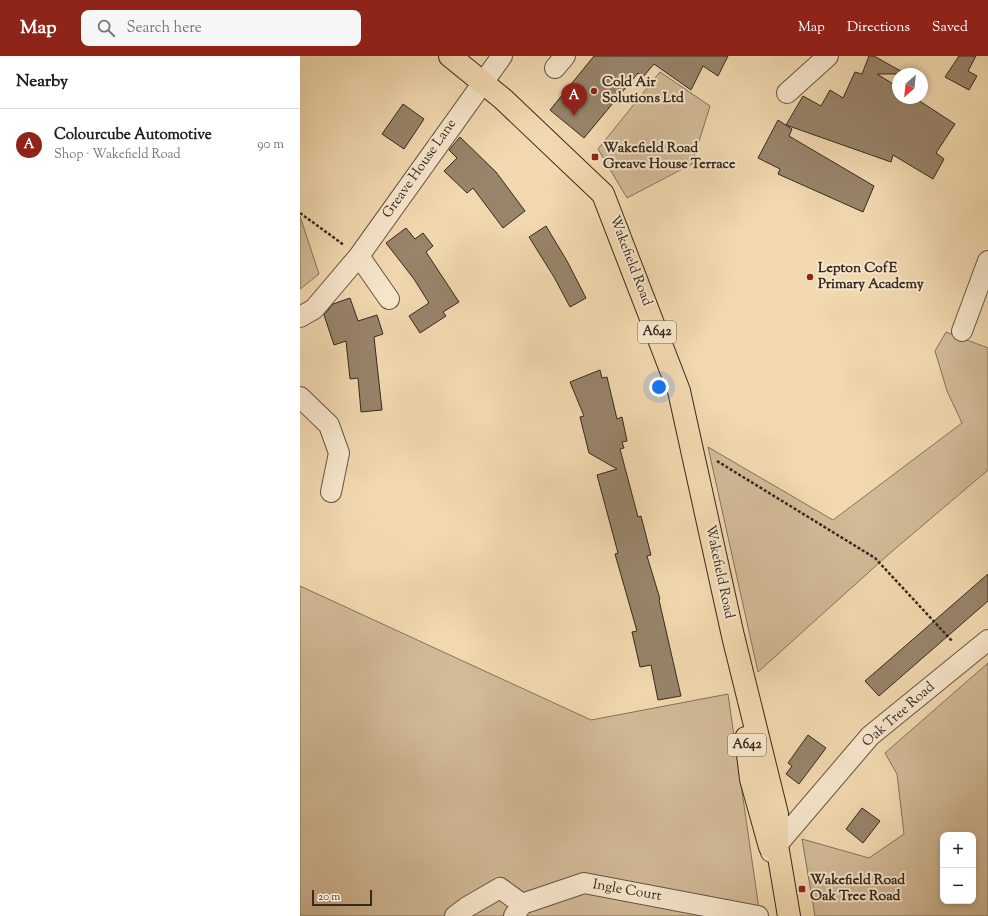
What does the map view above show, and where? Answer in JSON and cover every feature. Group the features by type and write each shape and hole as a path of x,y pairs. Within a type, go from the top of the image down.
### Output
{"highway":[{"name":"Wakefield Road","path":"452,58 482,81 603,194 679,391 733,636 777,814 774,849 788,916"}],"street":[{"name":"Greave House Lane","path":"300,317 314,309 359,256 482,81 502,56"},
{"path":"787,92 828,56"},
{"path":"359,256 389,299"},
{"path":"962,331 988,261"},
{"path":"300,397 329,425 339,453 331,492"},
{"name":"Oak Tree Road","path":"774,849 870,736 988,640"},
{"name":"Ingle Court","path":"455,916 467,907 500,888 518,910 584,882 758,916"}],"path":[{"path":"300,213 359,256"},
{"path":"691,445 875,558 967,657"}],"shaded area":[{"path":"660,72 710,106 692,164 627,198 598,149"},
{"path":"300,216 319,274 300,289"},
{"path":"946,332 988,348 988,470 889,554 758,672 708,447 833,520 962,423 947,391 935,351"},
{"path":"300,586 591,720 728,694 760,916 300,916"},
{"path":"988,663 988,916 815,916 802,839 869,858 904,834 897,774 885,753"}],"building":[{"path":"594,56 728,56 718,76 703,66 691,90 654,64 643,77 638,73 584,138 550,110"},
{"path":"869,56 874,56 895,68 892,68 892,74 877,74 892,83 892,104 924,104 955,124 936,153 944,159 933,179 893,155 891,162 786,125 803,96 821,106 830,90 843,98 855,72 862,74"},
{"path":"959,56 976,56 968,71 977,76 969,90 945,77"},
{"path":"403,104 424,119 404,149 382,134"},
{"path":"778,120 792,129 789,136 874,186 863,212 778,174 780,169 758,158"},
{"path":"460,137 496,172 525,211 503,228 473,188 467,193 444,171 457,158 449,150"},
{"path":"546,226 567,261 586,298 570,307 554,277 529,237"},
{"path":"406,228 415,239 423,233 433,246 426,252 459,302 443,312 446,316 420,333 409,316 429,303 414,279 386,243"},
{"path":"350,298 358,321 377,315 383,334 374,337 382,410 361,412 358,378 350,379 346,341 334,345 324,315 333,304"},
{"path":"600,370 602,378 607,377 617,419 622,417 627,441 622,442 624,448 620,449 638,517 641,516 651,555 647,556 660,599 681,696 658,700 651,665 640,667 632,632 637,631 615,554 618,553 597,475 617,469 589,453 580,417 584,416 570,382"},
{"path":"988,574 988,601 879,696 865,681"},
{"path":"808,735 826,748 799,784 786,774 792,766 788,763"},
{"path":"862,808 880,821 863,843 846,829"}],"place":[{"name":"Cold Air Solutions Ltd","path":"594,91"},
{"name":"Colourcube Automotive","path":"574,116"},
{"name":"Wakefield Road Greave House Terrace","path":"595,157"},
{"name":"Lepton CofE Primary Academy","path":"810,277"},
{"name":"Wakefield Road Oak Tree Road","path":"802,889"}]}
